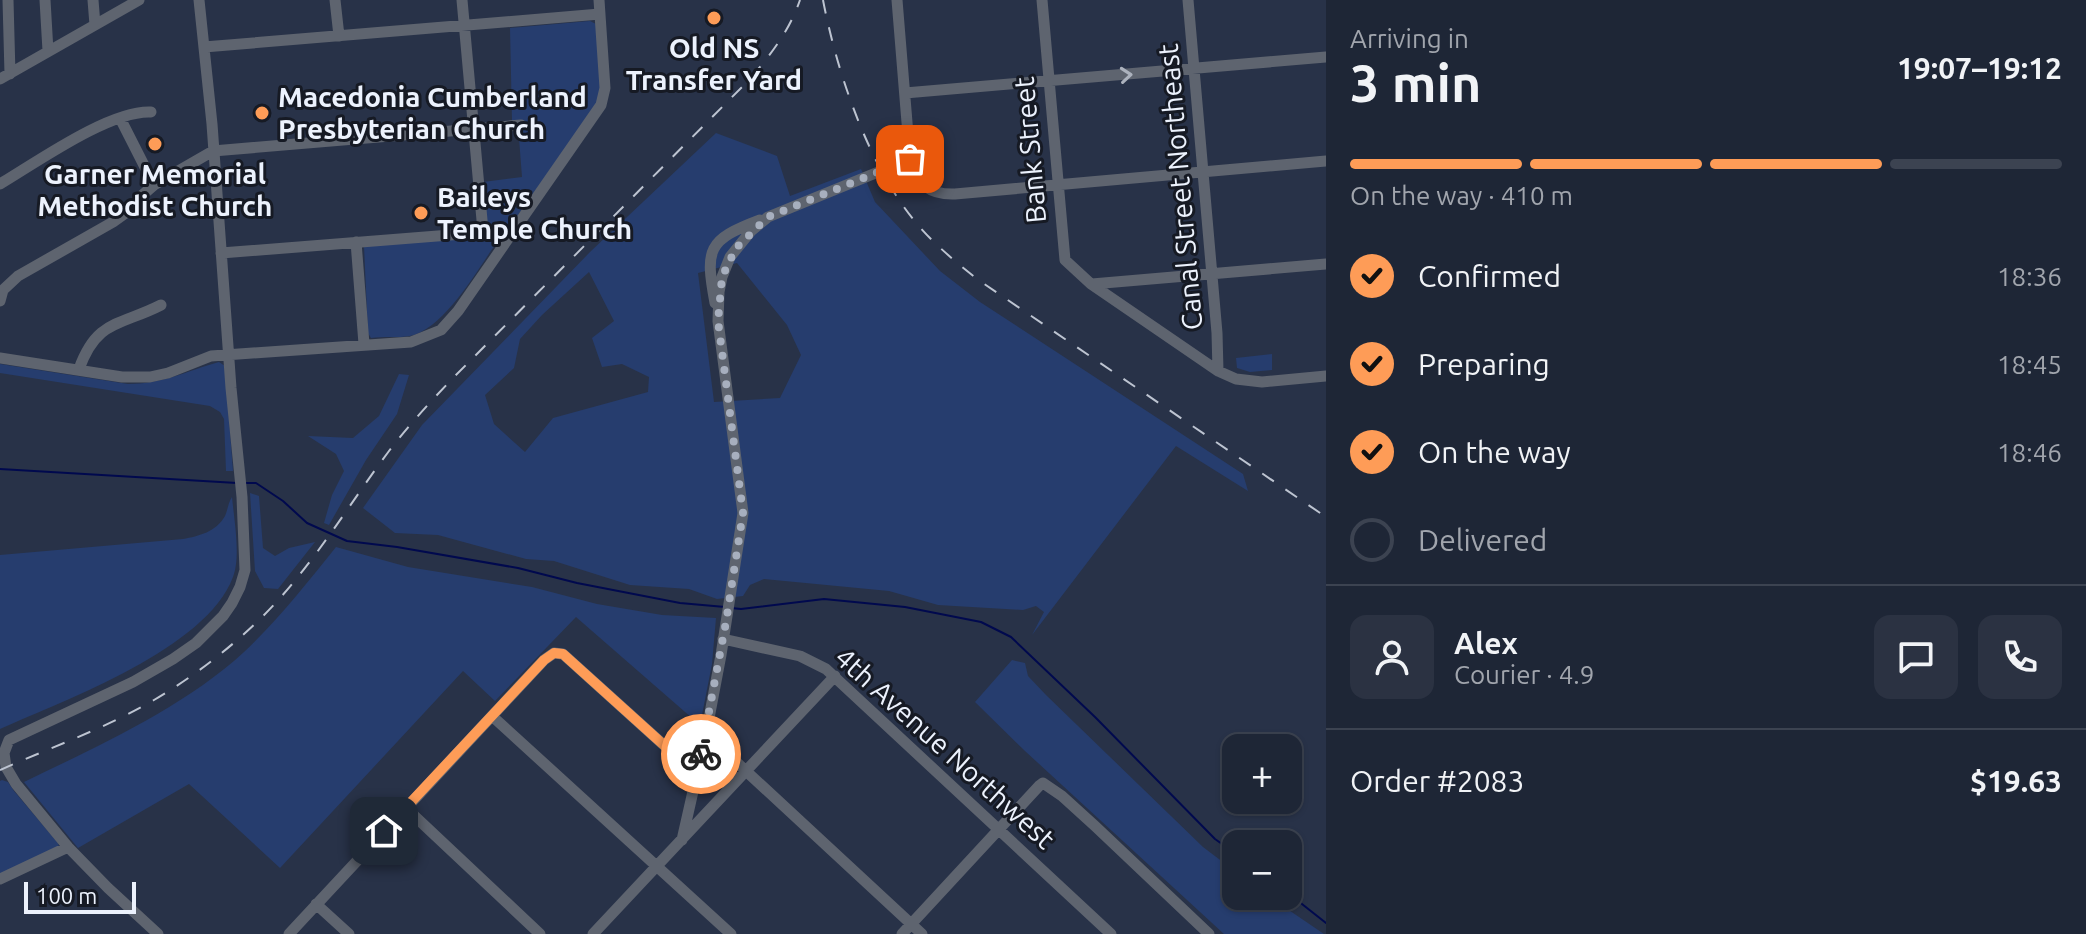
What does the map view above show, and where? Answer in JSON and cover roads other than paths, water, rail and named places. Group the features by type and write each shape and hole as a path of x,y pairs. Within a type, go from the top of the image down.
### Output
{"street":[{"path":"5,76 8,0"},
{"path":"45,0 48,51"},
{"path":"93,0 95,25"},
{"path":"5,76 139,0"},
{"path":"158,934 68,847 16,784 4,753 9,740 133,682 196,643 232,603 245,570 242,497 199,0"},
{"path":"335,0 339,36"},
{"path":"462,0 483,231"},
{"path":"0,358 122,377 150,377 168,373 202,358 411,342 441,330 458,311 601,105 605,88 599,0"},
{"path":"897,0 910,159 920,183 928,190 946,194 1326,161"},
{"name":"Bank Street","path":"1042,0 1065,260 1091,284 1218,371 1244,381 1262,382 1326,376"},
{"name":"Canal Street Northeast","path":"1188,0 1218,371"},
{"path":"204,47 600,14"},
{"path":"905,93 1326,57"},
{"path":"0,184 88,132 120,118 151,112"},
{"path":"120,118 154,185"},
{"path":"1,292 18,276 113,222 154,185 213,151 521,125"},
{"path":"682,840 706,734 743,513 709,259 717,243 732,232 910,159"},
{"path":"718,321 722,277 730,257 751,231 768,217"},
{"path":"221,253 514,230"},
{"path":"356,242 364,344"},
{"path":"1091,284 1326,264"},
{"path":"79,369 93,339 107,328 161,305"},
{"name":"4th Avenue Northwest","path":"723,639 800,656 835,676 1111,934"},
{"path":"289,934 549,655 559,653 697,775"},
{"path":"593,934 835,676"},
{"path":"492,716 731,934"},
{"path":"706,734 922,934"},
{"path":"902,934 1043,783 1095,826 1207,933"},
{"path":"406,808 540,934"},
{"path":"4,878 68,847"},
{"path":"316,904 349,934"}],"waterway":[{"path":"0,469 237,483"},
{"path":"244,483 256,483 283,501 307,523 347,541 518,568 680,603 725,607"},
{"path":"731,608 824,599 905,607 981,622 1011,637 1222,844"},
{"path":"1302,904 1326,923"}],"railway":[{"path":"0,770 154,700 210,662 260,619 312,559 412,423 747,82 778,44 800,0"},
{"path":"823,0 846,88 870,148 900,202 931,239 977,279 1326,517"}],"place":[{"name":"Old NS Transfer Yard","path":"714,18"},
{"name":"Macedonia Cumberland Presbyterian Church","path":"262,113"},
{"name":"Garner Memorial Methodist Church","path":"155,144"},
{"name":"Baileys Temple Church","path":"421,213"}]}
